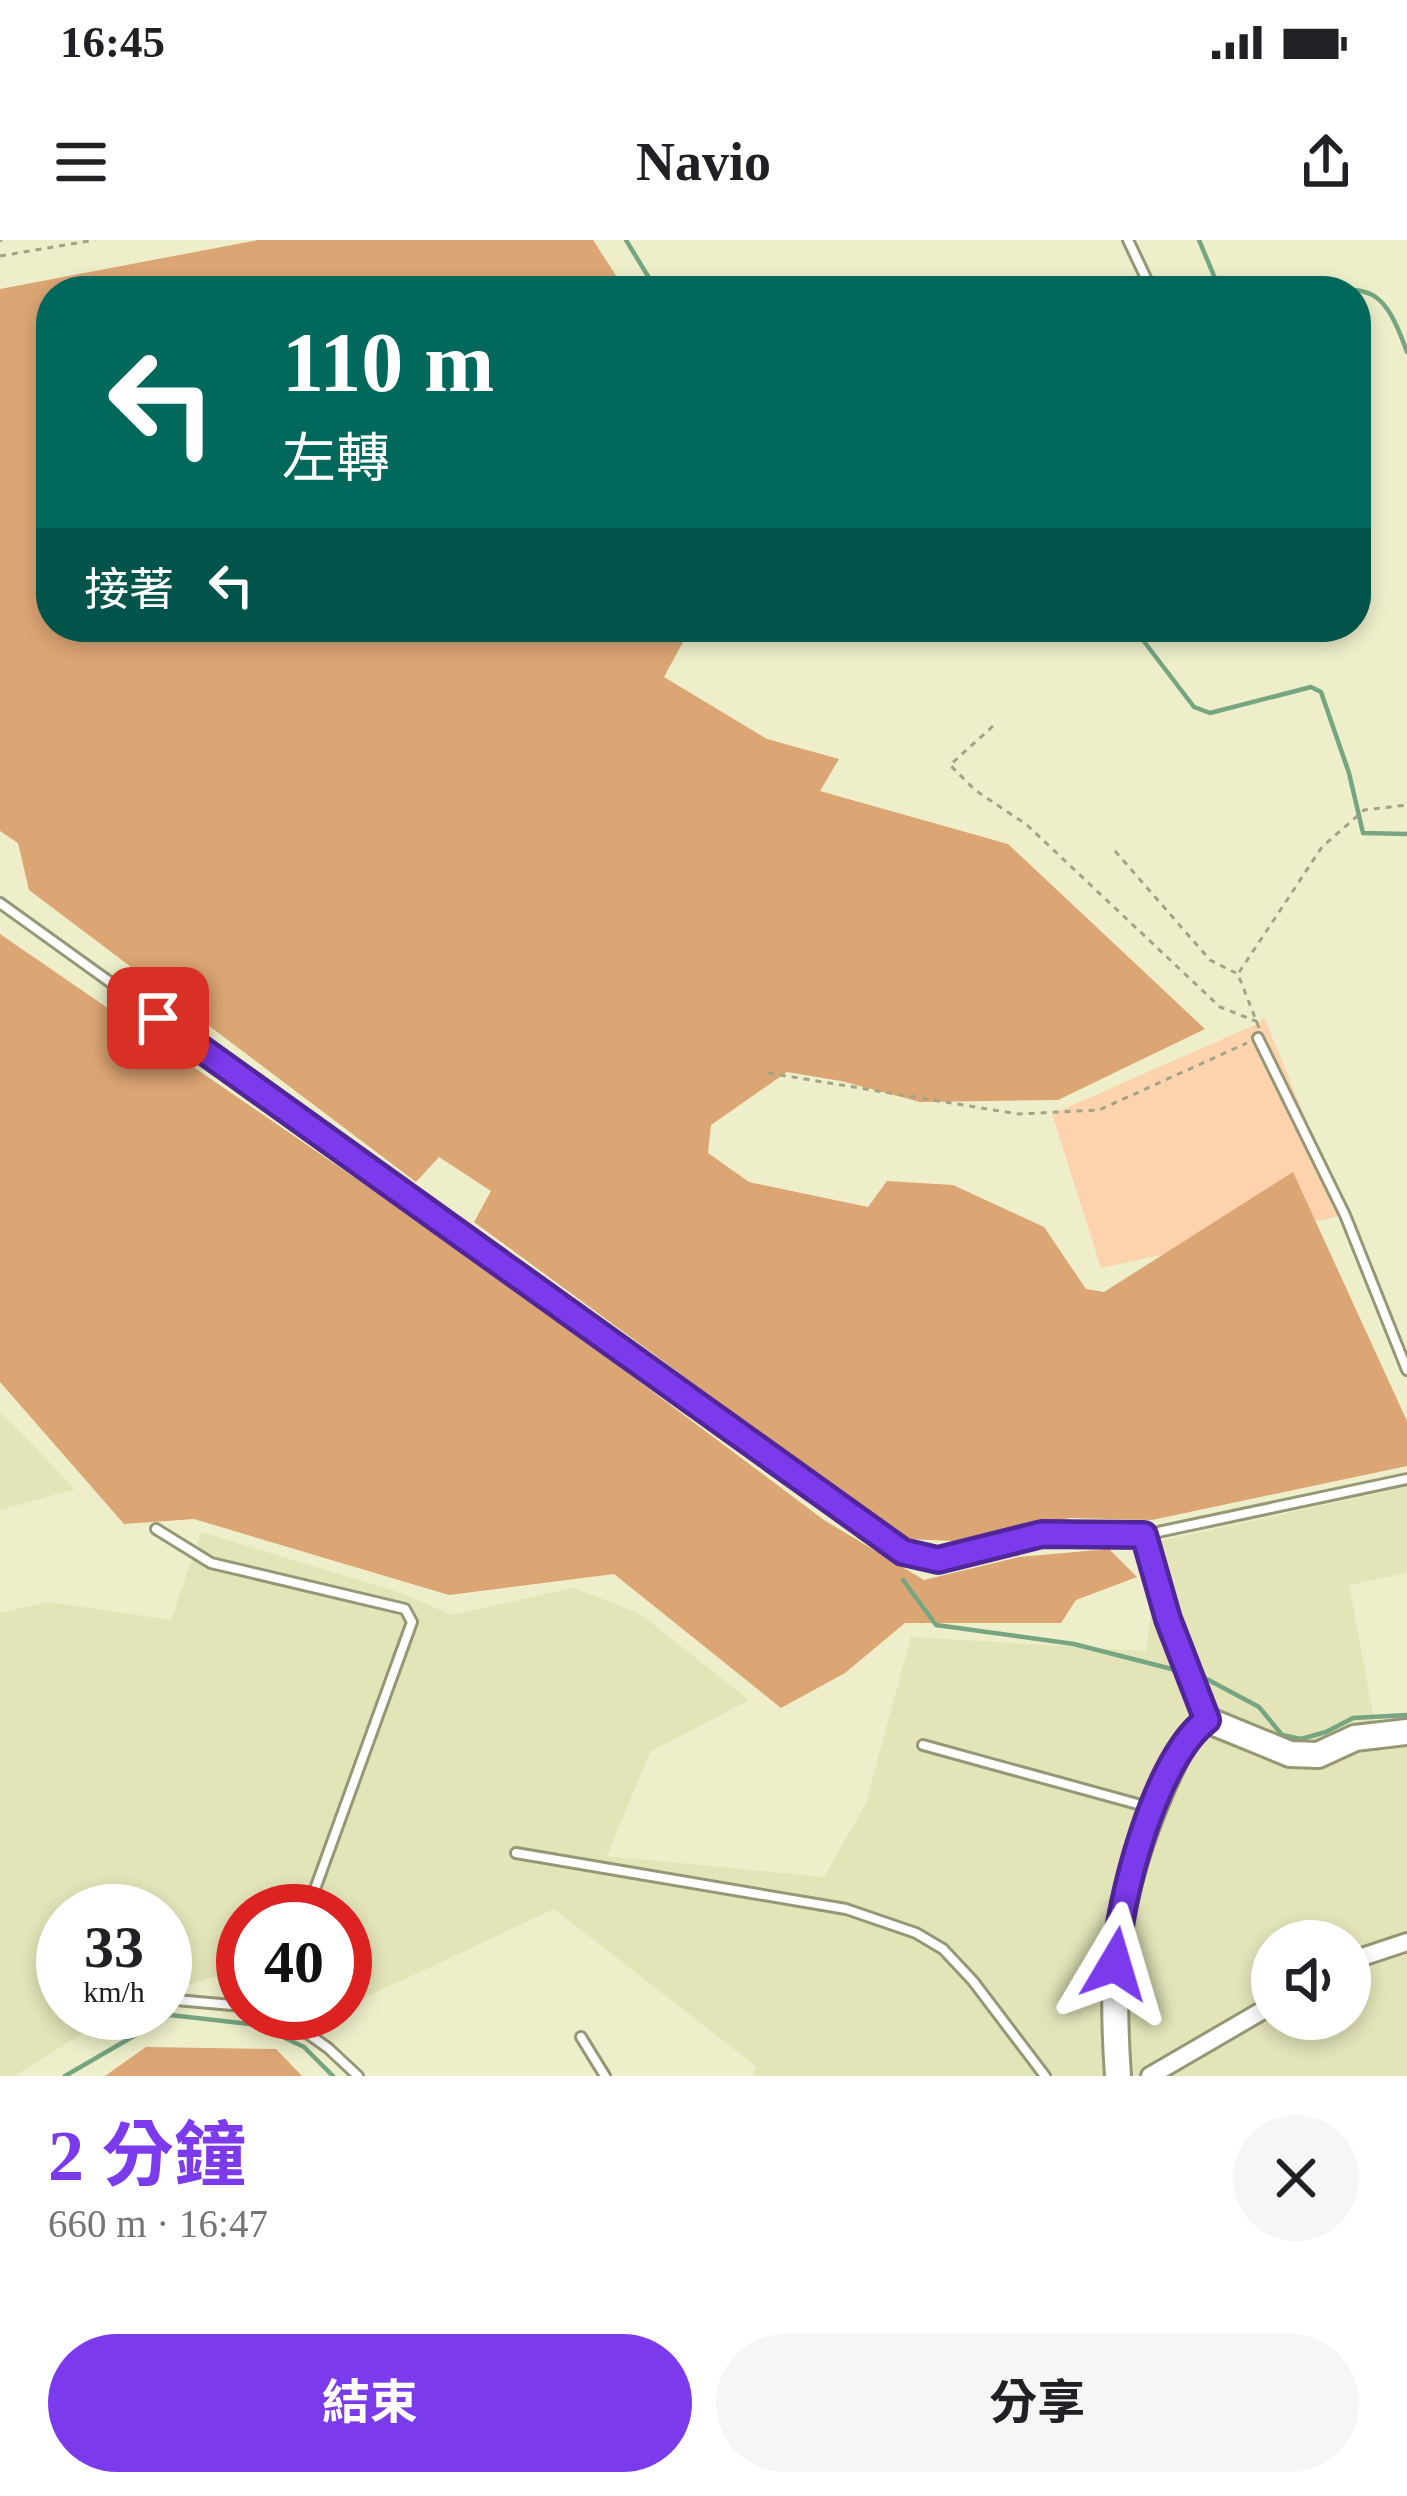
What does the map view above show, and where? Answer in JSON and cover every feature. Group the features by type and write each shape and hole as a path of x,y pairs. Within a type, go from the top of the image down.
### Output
{"street":[{"path":"1118,2076 1113,2004 1118,1923 1154,1808 1179,1750 1207,1720 1290,1754 1318,1754 1355,1738 1407,1732"},
{"path":"1371,1954 1407,1942"},
{"path":"1150,2076 1251,2017"}],"lane":[{"path":"1128,240 1145,276"},
{"path":"0,903 903,1552 938,1560 1042,1534 1144,1535 1407,1479"},
{"path":"1258,1038 1345,1215 1407,1370"},
{"path":"156,1529 212,1563 405,1609 412,1622 317,1884"},
{"path":"1144,1535 1168,1619 1207,1720"},
{"path":"923,1744 1154,1808"},
{"path":"516,1853 846,1909 916,1933 943,1949 973,1981 1045,2076"},
{"path":"580,2036 605,2076"},
{"path":"317,2040 358,2076"}],"path":[{"path":"0,256 95,240"},
{"path":"993,726 950,765 975,790 1027,825 1220,1007 1259,1023"},
{"path":"1238,974 1322,847 1364,810 1407,805"},
{"path":"768,1072 1018,1114 1099,1110 1258,1038 1259,1023 1238,974 1210,960 1115,851"}],"shaded area":[{"path":"258,240 593,240 616,276 68,276"},
{"path":"36,282 36,642 683,642 664,677 767,739 839,759 820,791 1008,844 1205,1029 1058,1100 920,1102 787,1072 711,1125 708,1153 749,1182 868,1207 887,1181 953,1185 1044,1227 1086,1289 1104,1292 1293,1172 1407,1421 1407,1466 1152,1520 1070,1518 953,1541 905,1539 474,1222 491,1191 439,1157 416,1182 29,890 18,843 0,831 0,289"},
{"path":"0,934 502,1279 824,1520 924,1580 1019,1557 1109,1549 1137,1577 1076,1600 1061,1623 905,1623 845,1673 781,1708 614,1574 449,1595 194,1519 124,1524 0,1382"},
{"path":"1264,1017 1345,1215 1101,1268 1052,1114"},
{"path":"0,1413 18,1430 75,1489 0,1510"},
{"path":"1407,1487 1407,1573 1349,1585 1380,1751 1407,1747 1407,2076 752,2076 757,2067 554,1909 372,1994 372,1884 216,1884 216,1976 192,1984 192,1884 36,1884 36,2040 72,2040 14,2076 0,2076 0,1613 48,1602 171,1620 201,1532 398,1592 452,1615 573,1588 639,1613 749,1700 650,1752 607,1856 824,1877 866,1803 911,1637 1146,1651 1160,1541"},
{"path":"146,2047 276,2049 302,2076 105,2076"}],"waterway":[{"path":"626,240 648,276"},
{"path":"1199,240 1214,276"},
{"path":"1371,295 1388,310 1407,352"},
{"path":"1144,642 1194,707 1210,713 1311,687 1321,692 1349,773 1363,833 1407,834"},
{"path":"903,1580 936,1625 1074,1644 1203,1677 1259,1707 1282,1735 1301,1739 1353,1718 1407,1715"},
{"path":"65,2076 170,2015 258,2025 304,2047 333,2076"}],"route":[{"path":"158,1018 903,1552 938,1560 1042,1534 1144,1535 1168,1619 1207,1720 1179,1750 1154,1808 1118,1923 1115,1964"}]}
